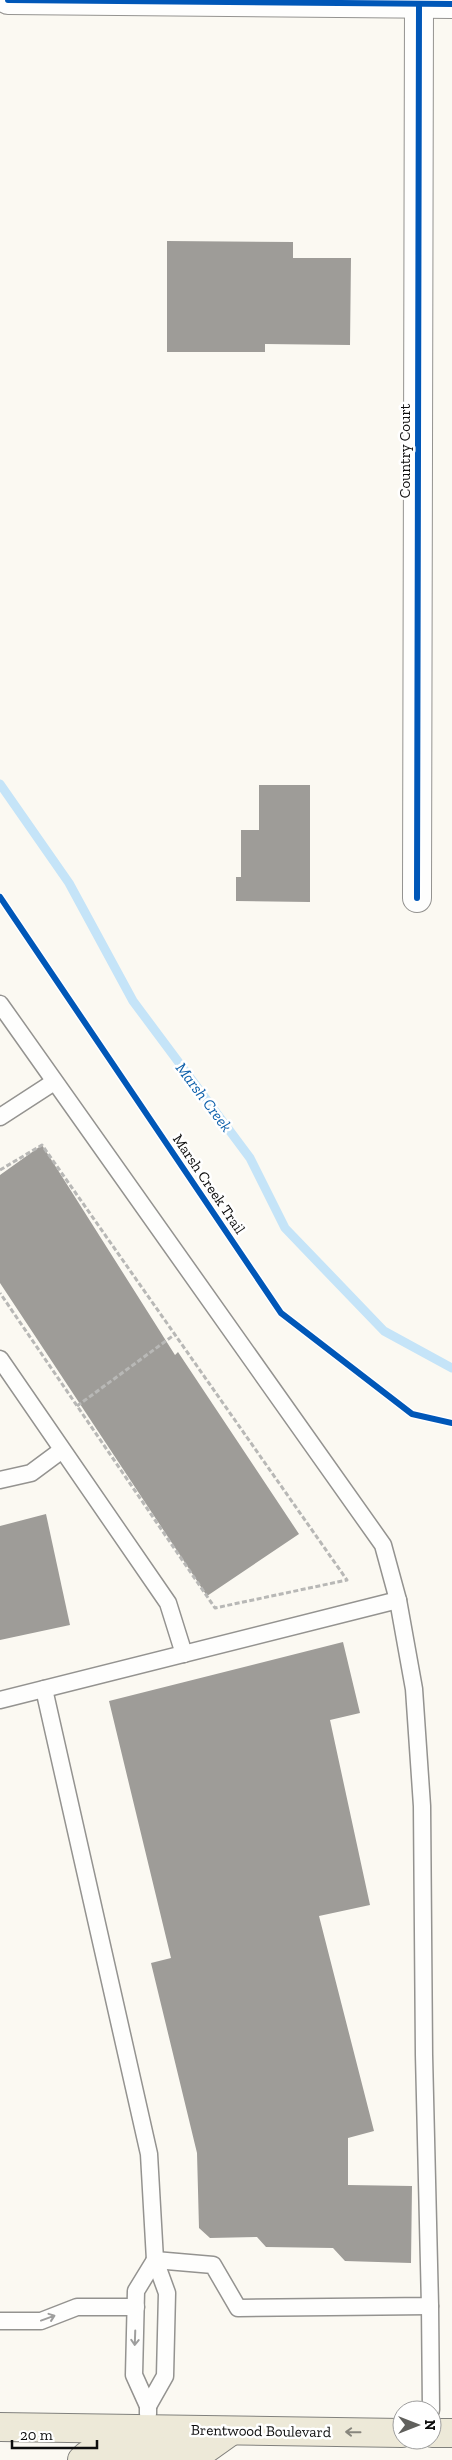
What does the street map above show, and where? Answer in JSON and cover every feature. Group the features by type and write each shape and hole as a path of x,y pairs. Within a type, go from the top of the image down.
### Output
{"main road":[{"name":"Brentwood Boulevard","path":"0,2427 148,2418 230,2431 392,2433"},
{"path":"82,2460 93,2451 123,2452 137,2448 146,2439 148,2418"},
{"path":"152,2460 167,2451 203,2451 230,2431"}],"street":[{"path":"8,0 452,4"},
{"name":"Country Court","path":"417,898 419,4"}],"lane":[{"path":"0,1004 383,1545 398,1600 414,1689 422,1806 424,2055 431,2400"},
{"path":"0,1117 54,1082"},
{"path":"0,1359 168,1603 184,1654"},
{"path":"0,1480 31,1472 62,1450"},
{"path":"0,1700 398,1600"},
{"path":"44,1689 149,2154 156,2260 167,2293 165,2376 148,2418"},
{"path":"156,2260 213,2266 238,2308 430,2306"},
{"path":"148,2418 134,2375 136,2291 156,2260"},
{"path":"0,2321 41,2321 77,2307 136,2307"}],"path":[{"path":"0,1170 42,1145 347,1580 215,1608 0,1293"},
{"path":"77,1406 174,1334"}],"building":[{"path":"167,241 293,242 293,258 351,258 350,345 265,344 265,352 167,352"},
{"path":"259,785 310,785 310,902 236,901 236,877 241,877 241,830 259,830"},
{"path":"42,1145 175,1355 178,1352 299,1534 207,1596 0,1283 0,1175"},
{"path":"46,1514 70,1625 0,1640 0,1526"},
{"path":"343,1642 360,1713 330,1720 370,1905 319,1916 374,2131 348,2138 348,2185 412,2186 411,2263 345,2261 333,2248 266,2247 257,2237 210,2238 199,2228 197,2153 151,1963 171,1958 109,1701"}],"waterway":[{"name":"Marsh Creek","path":"0,784 69,883 133,1001 250,1158 285,1228 384,1331 452,1368"}],"cycle path":[{"path":"8,0 452,4"},
{"path":"417,898 419,4"},
{"name":"Marsh Creek Trail","path":"0,897 281,1313 412,1414 452,1423"}]}
